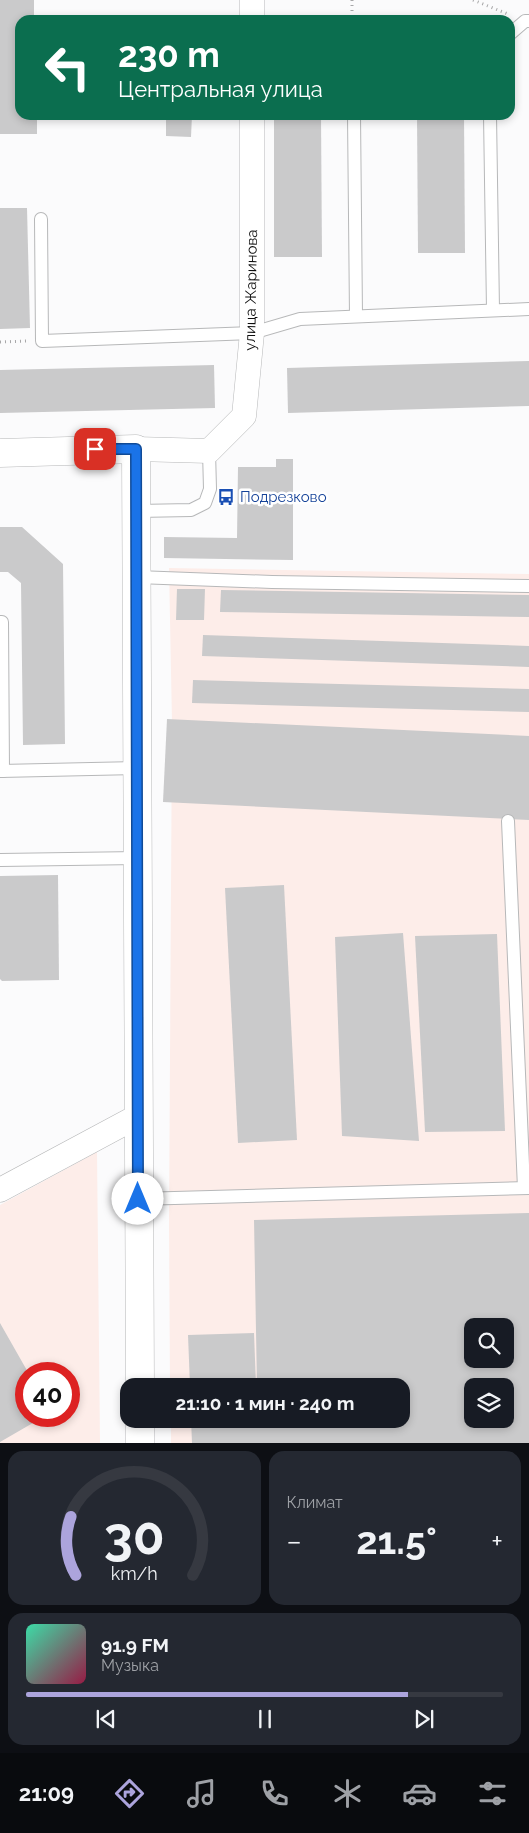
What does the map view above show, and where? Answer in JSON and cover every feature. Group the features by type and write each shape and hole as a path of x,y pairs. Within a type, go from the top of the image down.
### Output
{"street":[{"path":"252,0 252,15"},
{"name":"улица Жаринова","path":"209,451 244,416 252,333 252,120"},
{"path":"0,453 136,449 209,451"},
{"path":"136,449 140,1378"},
{"path":"0,1190 138,1116"},
{"path":"140,1428 140,1443"}],"lane":[{"path":"515,30 527,21"},
{"path":"354,120 356,316"},
{"path":"490,120 493,310"},
{"path":"41,219 42,341 252,333 300,319 529,309"},
{"path":"137,511 191,510 205,503 210,490 209,451"},
{"path":"137,577 272,582 529,586"},
{"path":"0,622 2,622 2,771 137,768"},
{"path":"138,1199 526,1188 508,821"},
{"path":"0,860 138,858"}],"path":[{"path":"352,0 352,15"},
{"path":"473,0 512,15"},
{"path":"515,16 527,21"},
{"path":"0,342 42,341"}],"shaded area":[{"path":"169,568 529,574 529,1443 171,1443 171,1428 410,1428 410,1378 170,1378 172,723"},
{"path":"97,1152 100,1443 0,1443 0,1205"}],"building":[{"path":"0,0 34,0 34,15 15,15 15,120 37,120 37,134 0,134"},
{"path":"166,120 192,120 191,137 166,136"},
{"path":"274,120 321,120 322,257 274,257"},
{"path":"417,120 464,120 465,253 418,253"},
{"path":"0,208 27,208 30,328 0,329"},
{"path":"529,361 529,406 288,413 287,368"},
{"path":"214,365 215,408 0,413 0,370"},
{"path":"276,459 293,459 293,560 164,558 164,537 237,538 238,467 276,467"},
{"path":"0,527 22,527 63,564 65,744 23,745 21,583 8,572 0,572"},
{"path":"177,589 205,589 204,620 176,620"},
{"path":"221,590 529,595 529,617 220,612"},
{"path":"203,635 529,646 529,667 202,656"},
{"path":"193,680 529,689 529,712 192,703"},
{"path":"167,719 529,736 529,820 163,802"},
{"path":"58,875 59,980 2,981 0,979 0,876"},
{"path":"284,885 297,1140 238,1143 225,888"},
{"path":"403,933 419,1141 342,1136 335,937"},
{"path":"497,934 505,1131 425,1132 415,936"},
{"path":"529,1213 529,1443 192,1443 191,1428 410,1428 410,1378 257,1378 254,1220"},
{"path":"0,1323 22,1362 15,1362 15,1427 26,1427 0,1442"},
{"path":"254,1333 256,1378 190,1378 188,1335"}],"place":[{"name":"Подрезково","path":"226,497"}],"route":[{"path":"95,449 136,449 138,1199"}]}
